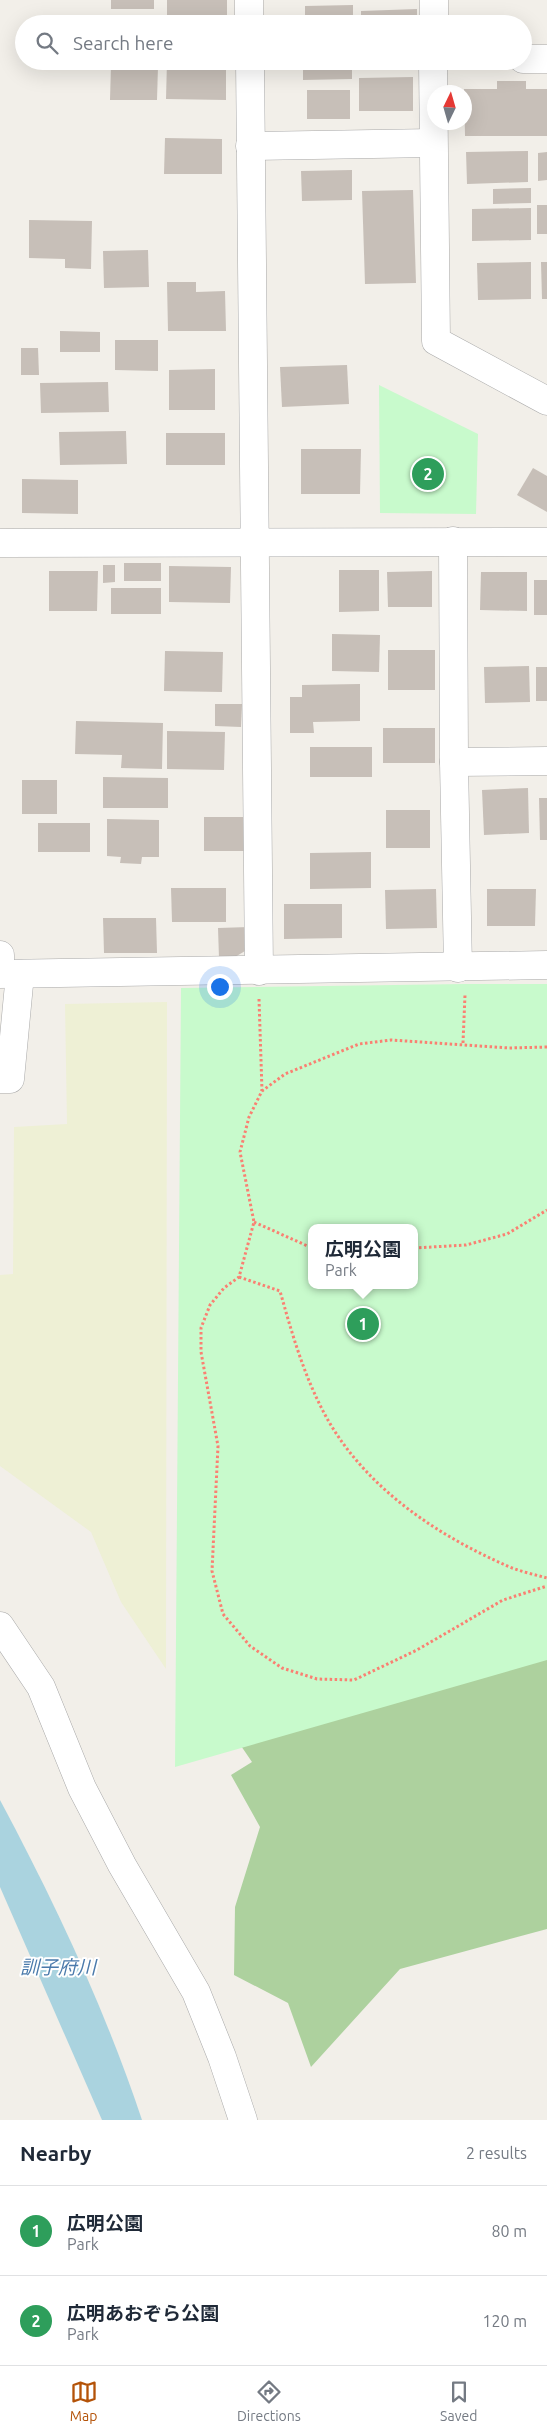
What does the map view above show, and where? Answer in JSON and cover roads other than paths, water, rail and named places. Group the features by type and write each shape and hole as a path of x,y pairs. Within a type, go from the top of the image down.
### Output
{"street":[{"path":"249,0 250,15"},
{"path":"434,0 434,15"},
{"path":"532,59 547,59"},
{"path":"250,70 253,544 259,971"},
{"path":"433,70 436,341 547,401"},
{"path":"250,146 433,144"},
{"path":"453,541 454,762 458,968"},
{"path":"0,543 547,542"},
{"path":"454,762 547,761"},
{"path":"0,955 0,974 458,968 547,965"},
{"path":"0,1079 10,1079 20,974"},
{"path":"0,1626 41,1688 86,1796 122,1866 196,1992 222,2057 243,2120"}],"water":[{"name":"訓子府川","path":"0,1800 78,1957 112,2038 142,2120 102,2120 0,1887"}],"place":[{"name":"広明あおぞら公園","path":"428,474"},
{"name":"広明公園","path":"363,1324"}]}
